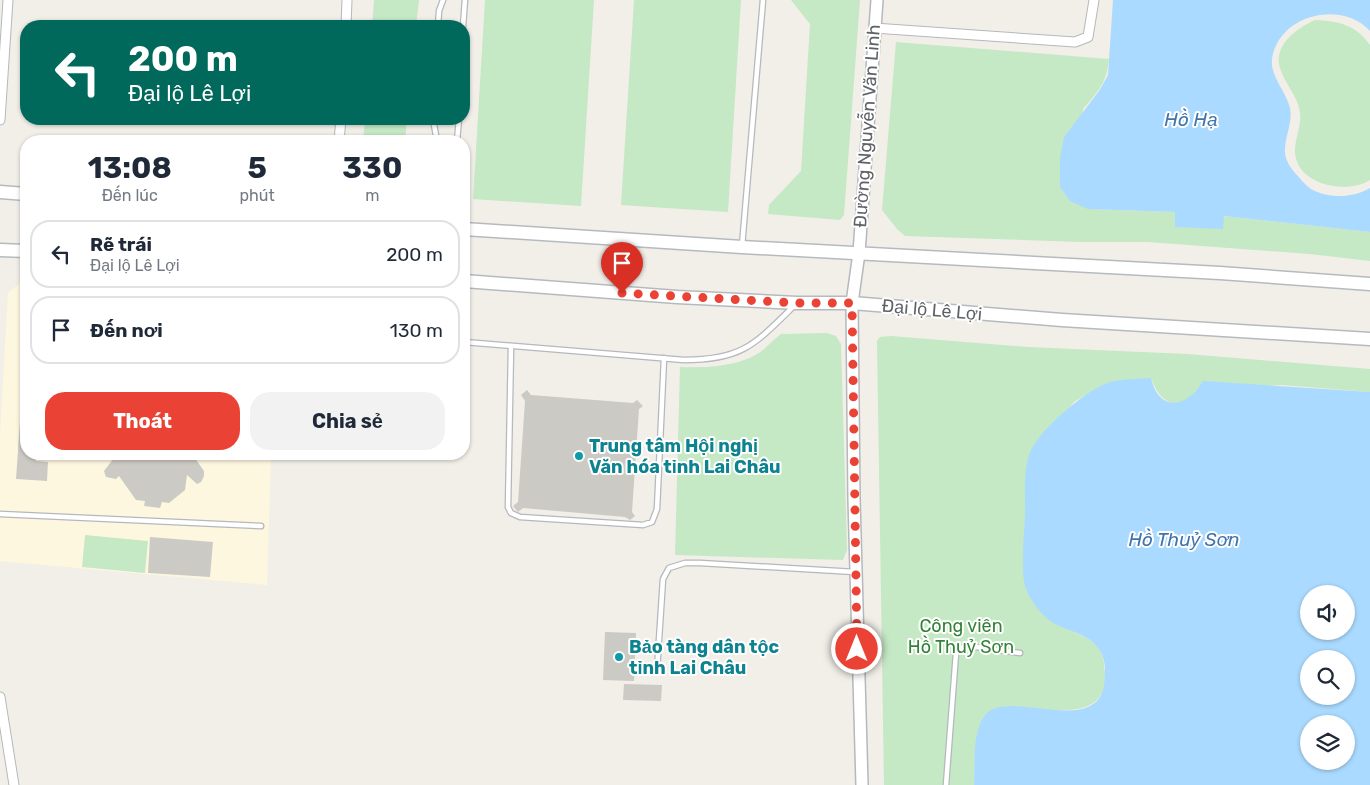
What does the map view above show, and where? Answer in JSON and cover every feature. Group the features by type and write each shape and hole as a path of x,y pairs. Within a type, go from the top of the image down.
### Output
{"main road":[{"path":"0,192 20,194"},
{"path":"470,229 742,247 1220,273 1370,284"},
{"path":"0,250 20,251"},
{"name":"Đại lộ Lê Lợi","path":"470,281 797,303 852,303 1062,320 1370,340"}],"street":[{"path":"0,120 8,0"},
{"path":"346,20 348,0"},
{"name":"Đường Nguyễn Văn Linh","path":"862,785 852,303 859,253 877,0"},
{"path":"874,28 1075,42 1088,37 1094,0"},
{"path":"0,697 14,785"}],"lane":[{"path":"438,20 443,0"},
{"path":"464,20 465,0"},
{"path":"742,247 763,0"},
{"path":"470,343 664,358 718,358 744,350 763,337 797,303"},
{"path":"511,347 507,498 511,512 520,517 643,525 652,522 657,509 664,358"},
{"path":"0,514 261,526"},
{"path":"657,670 663,579 669,568 685,563 700,563 857,572"},
{"path":"946,785 956,653 961,648 969,646 1020,653"}],"shaded area":[{"path":"20,283 20,460 271,460 267,585 0,561 0,435 8,293"}],"green space":[{"path":"374,0 419,0 417,20 372,20"},
{"path":"485,0 594,0 581,206 473,199"},
{"path":"634,0 741,0 728,212 621,205"},
{"path":"791,0 860,0 844,215 840,220 768,214 769,205 801,171 810,24"},
{"path":"1315,20 1346,25 1365,38 1370,45 1370,180 1361,184 1339,187 1317,181 1300,168 1296,158 1295,147 1300,124 1300,113 1297,101 1280,68 1280,52 1288,38"},
{"path":"896,42 1109,59 1101,86 1083,109 1088,209 1175,212 1175,227 1224,216 1370,232 1370,261 1310,254 1148,242 1080,242 905,236 882,210"},
{"path":"364,125 406,125 406,135 364,135"},
{"path":"827,333 836,336 841,344 847,550 843,560 675,555 680,367 712,367 744,360 763,350 781,334"},
{"name":"Công viên Hồ Thuỷ Sơn","path":"891,336 1028,347 1187,354 1370,369 1370,392 1282,385 1199,390 1191,397 1177,403 1170,402 1159,394 1151,378 1101,387 1075,401 1032,450 1027,468 1066,628 1095,643 1099,648 1104,662 1103,690 1095,702 1083,708 1050,710 1002,708 984,716 975,748 974,785 884,785 877,341 880,337"},
{"path":"85,535 148,541 145,573 82,567"}],"water":[{"name":"Hồ Hạ","path":"1113,0 1370,0 1370,31 1358,21 1344,16 1329,14 1313,16 1299,22 1286,31 1277,44 1272,65 1288,102 1291,114 1285,147 1288,164 1311,189 1318,192 1341,196 1356,194 1370,188 1370,232 1224,216 1223,229 1175,227 1175,212 1088,209 1070,201 1060,187 1060,158 1064,137 1099,91 1108,75"},
{"name":"Hồ Thuỷ Sơn","path":"1151,378 1160,397 1174,403 1190,397 1203,381 1370,392 1370,785 974,785 975,751 979,726 983,718 993,709 1008,706 1064,710 1081,709 1095,703 1103,690 1105,667 1099,649 1088,638 1055,624 1045,617 1033,602 1025,586 1023,562 1026,466 1031,450 1037,441 1045,430 1067,409 1079,399 1103,385 1128,379"}],"building":[{"name":"Trung tâm Hội nghị Văn hóa tỉnh Lai Châu","path":"527,390 531,395 633,403 637,400 643,406 639,409 632,512 635,516 630,520 625,517 523,508 518,512 513,506 518,502 525,401 521,395"},
{"path":"20,422 20,460 48,462 47,481 16,479"},
{"path":"112,460 196,460 204,471 204,476 201,482 197,484 187,475 185,490 169,503 162,502 160,508 144,506 145,501 136,500 119,476 116,479 106,477 104,471"},
{"path":"150,537 213,542 210,577 148,573"},
{"name":"Bảo tàng dân tộc tỉnh Lai Châu","path":"605,632 636,633 634,681 603,680"},
{"path":"624,684 662,685 661,701 623,700"}],"place":[{"name":"Trung tâm Hội nghị Văn hóa tỉnh Lai Châu","path":"579,456"},
{"name":"Bảo tàng dân tộc tỉnh Lai Châu","path":"619,657"}],"route":[{"path":"622,293 797,303 852,303 857,649"}]}
